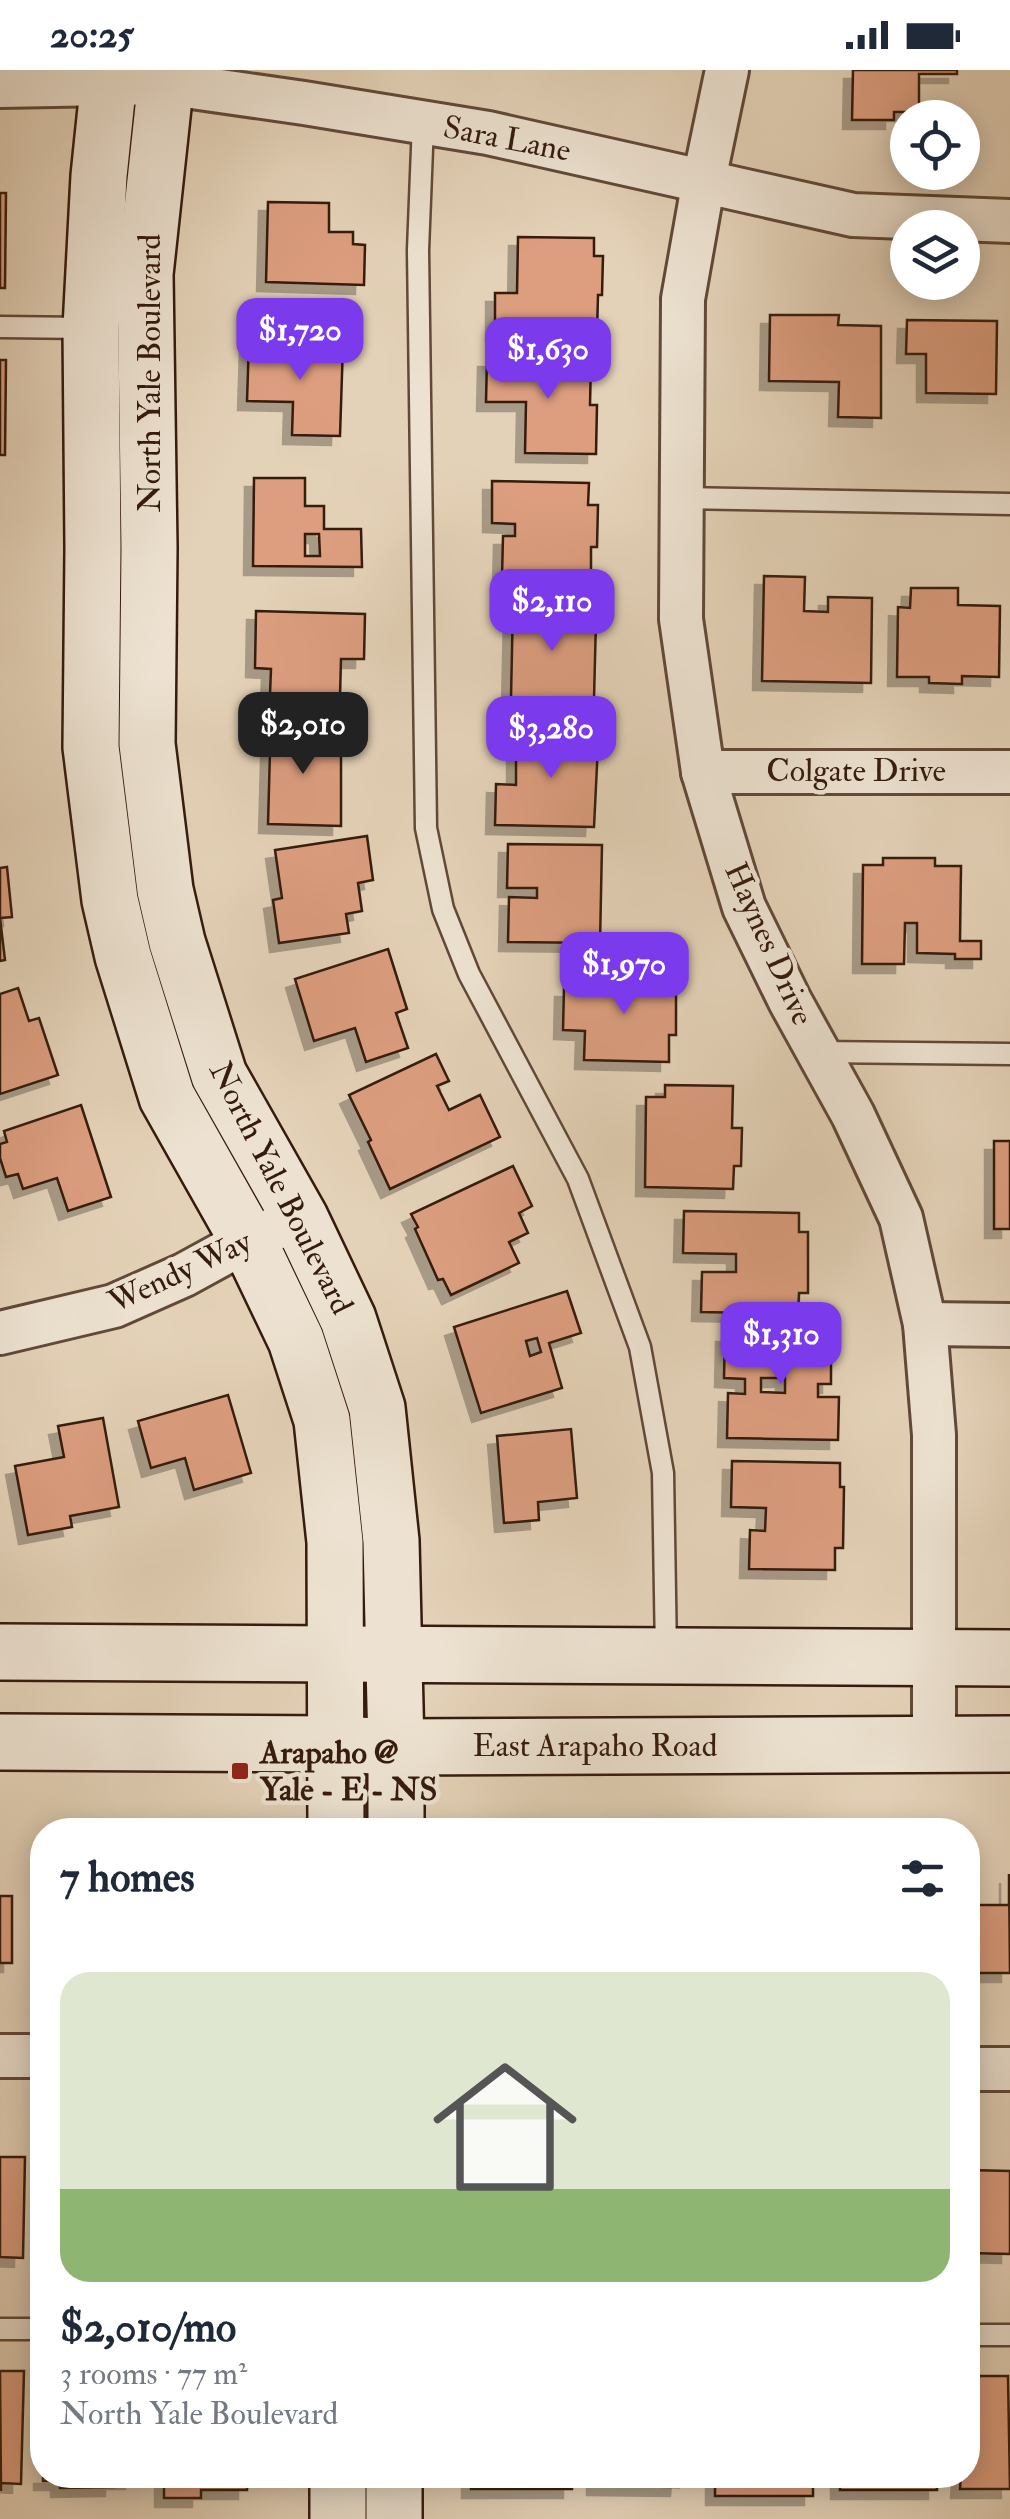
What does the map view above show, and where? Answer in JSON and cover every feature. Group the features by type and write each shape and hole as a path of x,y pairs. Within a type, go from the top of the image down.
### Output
{"street":[{"name":"Haynes Drive","path":"727,70 683,299 681,619 703,772 744,907 853,1115 901,1218 924,1324 934,1435 934,1744"},
{"name":"Sara Lane","path":"0,86 109,77 165,77 488,133 853,215 1010,221"},
{"name":"North Yale Boulevard","path":"109,77 91,328 91,748 110,900 122,956 167,1097 248,1240 296,1340 322,1420 334,1542 336,1818"},
{"name":"North Yale Boulevard","path":"165,77 146,274 147,744 165,890 176,942 219,1075 300,1218 348,1319 377,1408 390,1541 396,1818"},
{"name":"Colgate Drive","path":"703,772 1010,772"},
{"name":"Wendy Way","path":"0,1333 114,1306 300,1218"},
{"path":"924,1324 1010,1325"},
{"path":"0,1652 1010,1658"},
{"name":"East Arapaho Road","path":"0,1742 336,1744 396,1748 1010,1744"},
{"path":"0,2056 30,2056"},
{"path":"980,2068 1010,2069"},
{"path":"338,2488 338,2519"},
{"path":"394,2488 394,2519"}],"lane":[{"path":"423,123 418,268 426,828 442,910 468,974 578,1179 640,1347 663,1473 666,1656"},
{"path":"0,327 91,328"},
{"path":"682,498 1010,504"},
{"path":"818,1052 1010,1054"},
{"path":"0,2329 30,2329"},
{"path":"980,2334 1010,2335"}],"building":[{"path":"853,70 957,70 957,74 919,74 919,100 890,100 890,120 852,120"},
{"path":"0,193 6,193 5,288 0,288"},
{"path":"268,202 329,203 329,232 353,232 353,244 365,245 364,285 266,282"},
{"path":"518,237 594,238 594,256 603,256 597,333 495,332 495,293 517,293"},
{"path":"770,315 839,315 838,325 881,326 881,418 838,417 839,382 769,381"},
{"path":"907,320 997,321 996,394 926,393 926,354 906,354"},
{"path":"249,341 343,344 340,436 292,435 293,402 247,401"},
{"path":"487,358 591,360 590,405 597,405 596,454 525,453 526,402 486,402"},
{"path":"0,360 6,360 5,455 0,455"},
{"path":"254,478 305,478 305,506 324,506 324,529 361,529 362,567 253,566","holes":["305,534 319,534 320,556 305,556"]},
{"path":"492,481 589,483 588,505 598,505 597,547 591,547 591,579 502,577 503,536 515,536 515,524 492,523"},
{"path":"764,576 805,577 804,611 828,612 828,597 872,598 871,683 762,681"},
{"path":"911,588 958,588 958,605 1000,606 999,677 962,676 962,684 929,683 929,677 897,677 898,607 910,608"},
{"path":"513,604 566,605 566,620 596,620 594,699 511,697"},
{"path":"256,611 365,614 364,659 341,659 340,696 270,694 271,669 255,668"},
{"path":"271,715 295,716 295,731 329,732 328,752 341,752 341,826 268,824"},
{"path":"516,729 592,730 592,745 598,745 594,827 495,825 496,784 516,785"},
{"path":"367,836 373,880 358,883 362,911 346,914 349,933 279,943 273,900 282,898 275,850"},
{"path":"508,844 602,845 600,943 508,942 509,897 537,898 537,888 507,888"},
{"path":"883,858 935,858 935,866 961,866 960,941 981,941 981,959 917,953 917,923 905,923 904,964 862,964 863,865 883,865"},
{"path":"7,867 12,917 0,918 0,868"},
{"path":"0,918 5,960 0,961"},
{"path":"388,949 407,1009 396,1013 408,1048 366,1062 355,1028 314,1041 295,979"},
{"path":"608,970 669,972 669,993 676,993 676,1035 669,1035 669,1062 584,1060 585,1031 563,1030 564,988 607,988"},
{"path":"18,988 29,1021 39,1018 58,1075 0,1094 0,994"},
{"path":"436,1054 449,1081 437,1086 449,1110 480,1095 500,1137 390,1189 349,1095"},
{"path":"665,1085 733,1086 732,1128 742,1128 741,1166 734,1166 733,1189 645,1187 646,1097 665,1097"},
{"path":"81,1105 111,1197 68,1211 57,1178 23,1189 18,1174 6,1177 0,1144 7,1142 4,1131"},
{"path":"994,1141 1010,1141 1010,1229 994,1229"},
{"path":"513,1166 532,1206 519,1213 528,1233 509,1242 519,1263 451,1295 443,1279 438,1280 411,1214"},
{"path":"684,1211 799,1213 799,1232 808,1232 808,1293 799,1293 798,1314 701,1312 702,1272 736,1272 736,1254 683,1253"},
{"path":"567,1291 581,1333 549,1343 562,1388 481,1413 454,1327","holes":["537,1338 541,1352 530,1356 526,1341"]},
{"path":"725,1333 831,1335 831,1384 818,1384 818,1397 839,1397 838,1440 727,1438 728,1393 745,1394 745,1379 724,1378","holes":["761,1378 785,1378 785,1393 761,1392"]},
{"path":"228,1395 251,1473 194,1490 185,1458 151,1468 138,1421"},
{"path":"103,1418 119,1507 70,1516 72,1527 28,1535 15,1466 64,1457 58,1426"},
{"path":"571,1429 577,1498 538,1502 539,1520 504,1523 497,1436"},
{"path":"732,1461 840,1463 840,1487 844,1487 843,1548 835,1548 835,1570 749,1569 750,1530 765,1531 766,1508 731,1507"},
{"path":"1009,1874 1010,1973 980,1973 980,1905 1009,1905"},
{"path":"0,1896 12,1896 12,1963 0,1963"},
{"path":"0,2157 25,2157 23,2258 0,2257"},
{"path":"980,2170 1010,2171 1010,2254 980,2253"},
{"path":"0,2371 24,2371 21,2484 1,2483 1,2491"},
{"path":"980,2376 1008,2376 1010,2489 960,2489 980,2488"},
{"path":"164,2488 247,2488 201,2490 201,2498 164,2498"},
{"path":"471,2488 572,2488 572,2489"},
{"path":"715,2488 813,2488 813,2496 715,2496"},
{"path":"840,2488 937,2488 937,2490"}],"place":[{"name":"Arapaho @ Yale - E - NS","path":"240,1771"}]}
